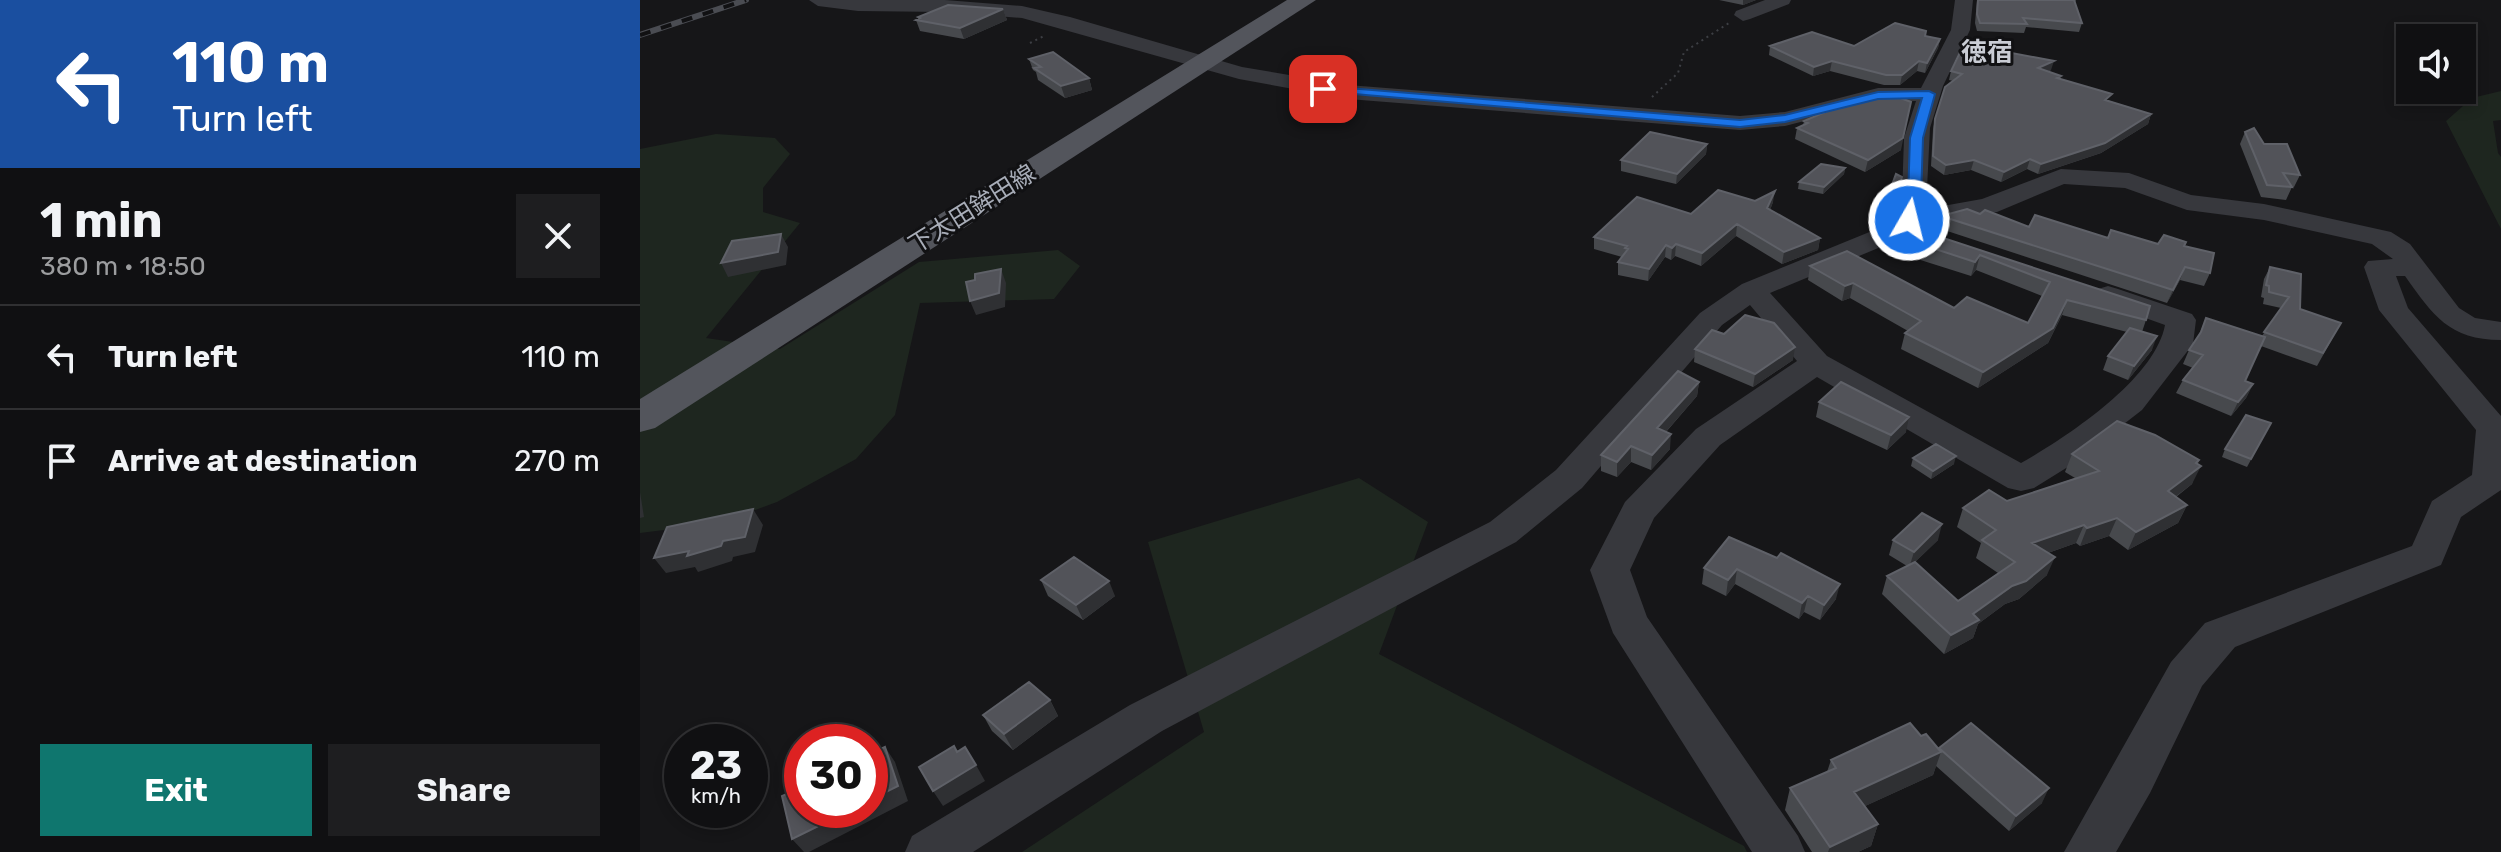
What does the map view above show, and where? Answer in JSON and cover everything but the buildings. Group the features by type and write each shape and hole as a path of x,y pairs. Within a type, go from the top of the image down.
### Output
{"main road":[{"name":"下太田鉾田線","path":"640,418 1304,0"}],"street":[{"path":"818,0 1022,12 1269,80 1348,92 1740,123 1785,119 1878,95 1929,94"},
{"path":"1743,15 1782,0"},
{"path":"1906,224 1915,198 1916,138 1929,94 1962,31 1966,12 1964,0"},
{"path":"930,852 1146,718 1503,532 1569,479 1711,319 1752,290 1906,224 1988,206 2061,176 2129,181 2187,202 2264,212 2381,238 2400,250 2448,314 2464,324 2486,331 2501,331"},
{"path":"1906,224 1946,241"},
{"path":"2089,852 2133,778 2186,674 2220,635 2427,555 2445,510 2489,481 2493,429 2394,310 2378,267 2412,268"},
{"path":"1752,290 1816,363 2021,479 2059,457 2130,403 2177,344 2181,320 2077,284"},
{"path":"1780,852 1628,622 1610,570 1638,511 1708,437 1816,363"}],"path":[{"path":"1623,115 1643,105 1678,73 1684,52 1743,15"}],"shaded area":[{"path":"2501,91 2501,120 2493,121 2501,157 2501,229 2446,121 2465,104 2476,104 2476,97"},
{"path":"716,134 775,138 790,154 763,188 763,212 800,223 706,338 780,349 919,262 1058,250 1080,266 1054,299 920,303 895,415 856,459 777,502 720,523 640,533 640,149"},
{"path":"1359,478 1428,522 1379,654 1744,846 1747,852 1022,852 1204,732 1148,542"}],"railway":[{"path":"640,35 746,0"}],"district":[{"name":"徳宿","path":"1987,52"}],"route":[{"path":"1323,89 1438,101 1740,123 1785,119 1878,95 1929,94 1916,138 1915,198 1909,220"}]}
